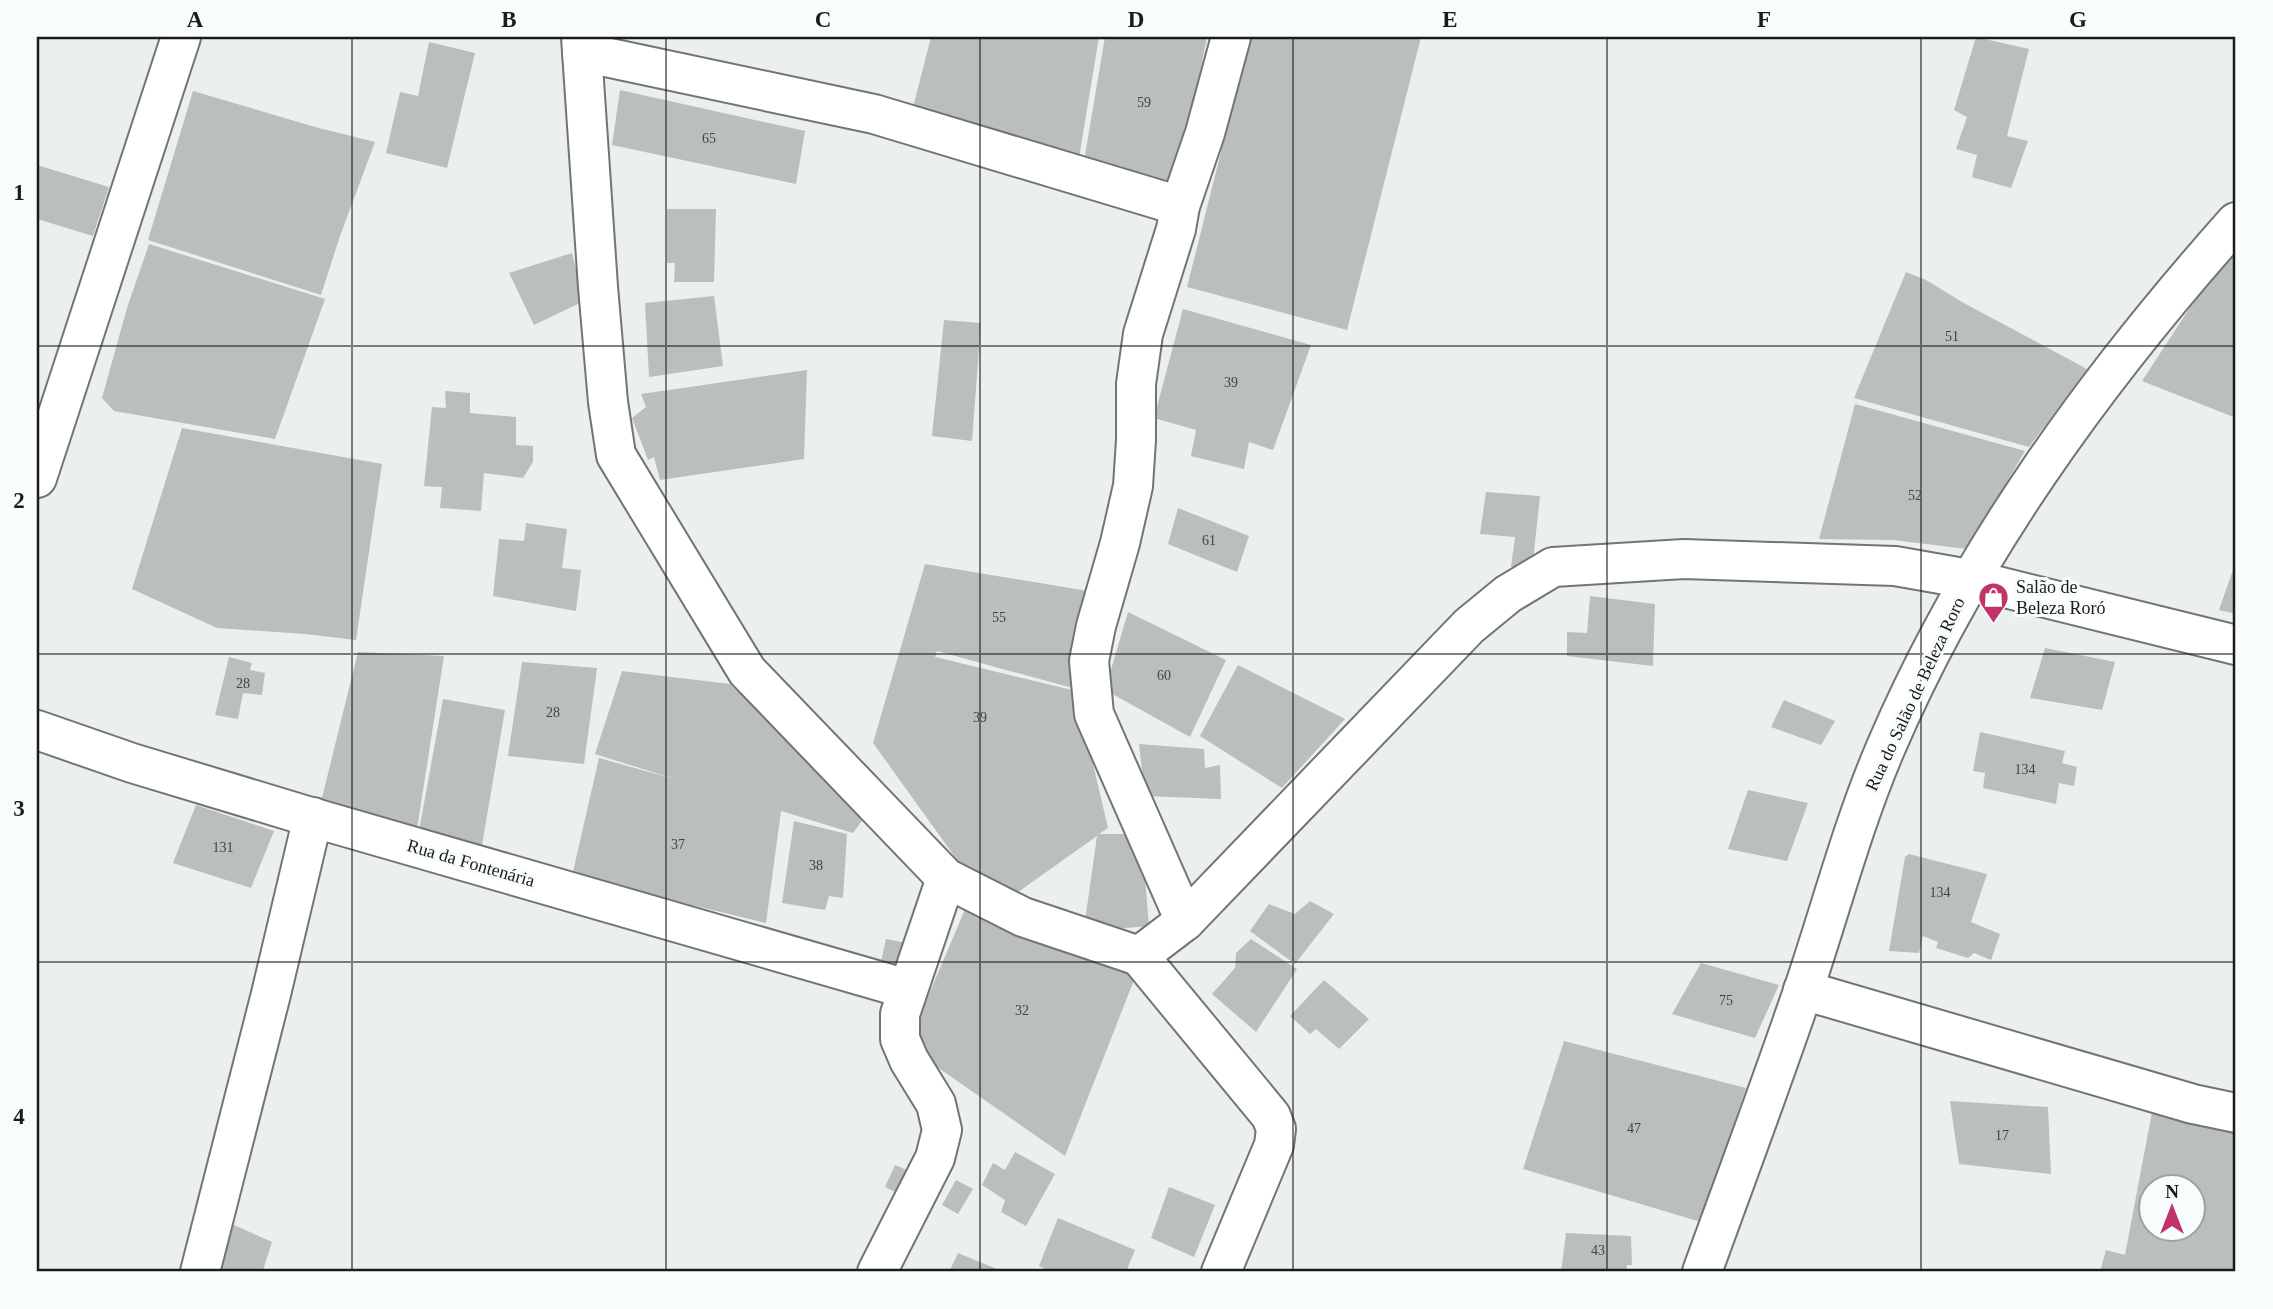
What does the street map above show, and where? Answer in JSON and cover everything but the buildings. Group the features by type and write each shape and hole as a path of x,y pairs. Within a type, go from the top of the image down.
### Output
{"street":[{"path":"37,478 181,37"},
{"path":"1185,921 1094,714 1089,661 1133,486 1136,384 1143,334 1177,229 1180,206 1201,144 1231,37"},
{"path":"1180,206 874,114 582,44 604,364 616,455 747,671 946,878 1023,917 1139,956 1271,1116 1276,1129 1274,1144 1221,1272"},
{"name":"Rua do Salão de Beleza Roro","path":"1702,1272 1803,990 1851,839 1886,747 1969,579 2066,432 2173,293 2236,222"},
{"path":"1139,956 1185,921 1469,626 1508,594 1553,568 1684,559 1895,566 1969,579 2236,645"},
{"name":"Rua da Fontenária","path":"37,730 132,763 313,817 907,989"},
{"path":"200,1272 313,817"},
{"path":"877,1272 935,1158 943,1130 936,1104 900,1040 900,1014 946,878"},
{"path":"1803,990 2193,1104 2236,1113"}],"place":[{"name":"Salão de Beleza Roró","path":"1993,624"}]}
